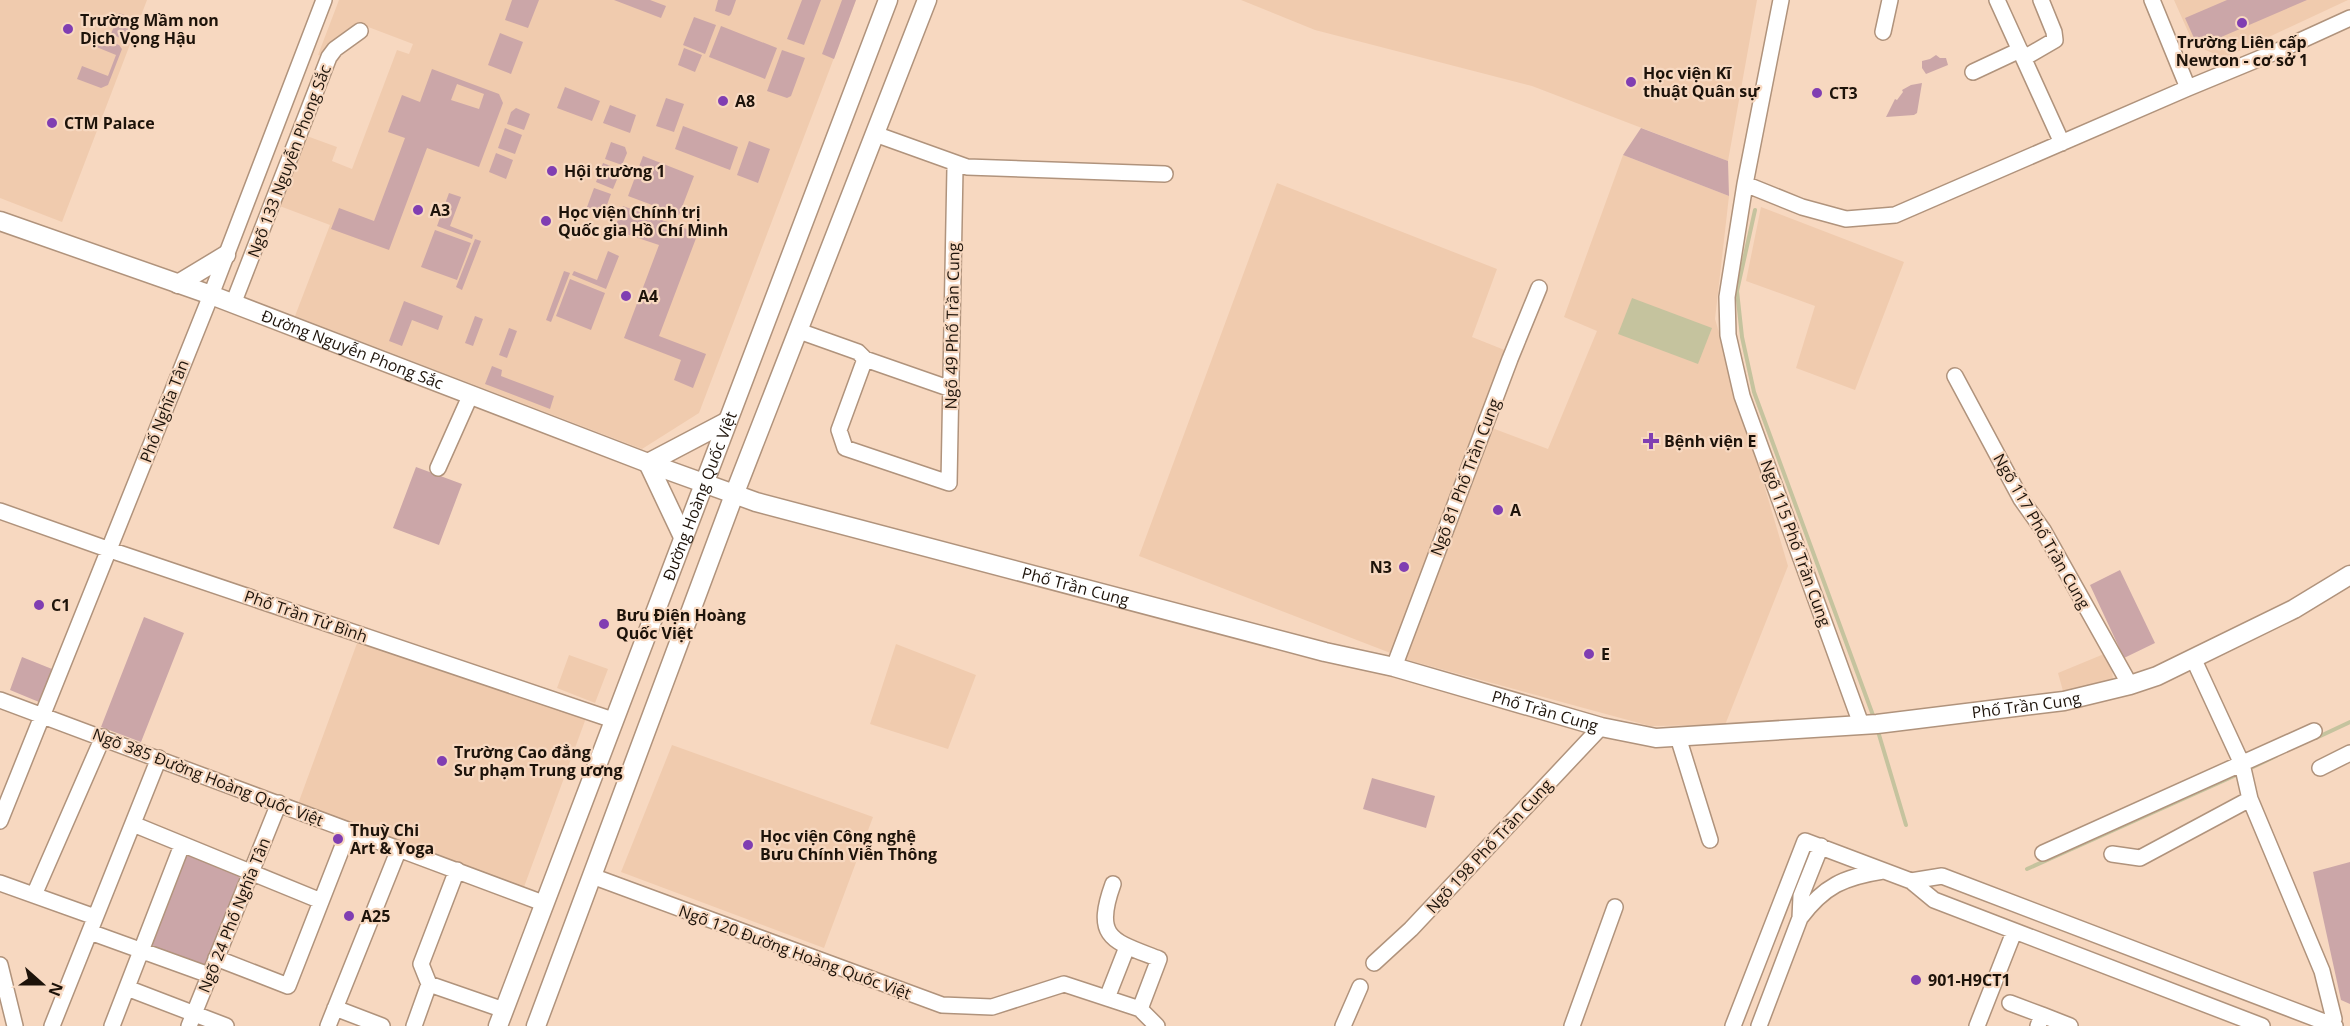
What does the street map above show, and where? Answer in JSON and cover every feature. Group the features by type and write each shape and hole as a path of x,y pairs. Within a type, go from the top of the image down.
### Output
{"main road":[{"name":"Đường Hoàng Quốc Việt","path":"501,1018 888,0"},
{"name":"Đường Hoàng Quốc Việt","path":"536,1026 734,495 927,0"},
{"name":"Đường Nguyễn Phong Sắc","path":"0,221 211,295 703,483"},
{"path":"178,284 226,255"},
{"path":"682,537 648,463 726,422"},
{"name":"Phố Trần Cung","path":"703,483 734,495 1325,652 1394,666 1601,727 1656,738 1868,724 2064,701 2157,676 2294,609 2350,575"}],"street":[{"name":"Phố Nghĩa Tân","path":"0,821 211,295 324,0"},
{"name":"Ngõ 115 Phố Trần Cung","path":"1780,0 1745,184 1727,297 1728,335 1742,396 1868,724"},
{"path":"1883,32 1890,0"},
{"path":"1997,0 2062,143"},
{"path":"1973,72 2055,40 2041,0"},
{"path":"2152,0 2187,87"},
{"path":"1745,184 1802,207 1846,219 1895,215 2350,18"},
{"name":"Ngõ 133 Nguyễn Phong Sắc","path":"233,304 329,57 335,49 360,31"},
{"path":"875,134 968,167 1165,174"},
{"name":"Ngõ 49 Phố Trần Cung","path":"865,359 839,430 845,448 949,483 955,168"},
{"name":"Ngõ 81 Phố Trần Cung","path":"1394,666 1509,358 1539,288"},
{"path":"799,331 858,352 865,359 951,389"},
{"name":"Ngõ 117 Phố Trần Cung","path":"1955,376 2021,499 2043,530 2130,685"},
{"path":"438,468 471,394"},
{"name":"Phố Trần Tử Bình","path":"0,511 613,720"},
{"path":"2193,658 2241,764 2250,799 2322,971 2334,1023"},
{"name":"Ngõ 385 Đường Hoàng Quốc Việt","path":"0,700 543,903"},
{"name":"Ngõ 198 Phố Trần Cung","path":"1374,963 1411,929 1601,727"},
{"path":"2043,853 2314,731"},
{"path":"34,895 103,737"},
{"path":"1678,737 1710,840"},
{"path":"2320,768 2350,753"},
{"path":"52,1026 159,758"},
{"path":"2112,854 2140,858 2250,799"},
{"name":"Ngõ 24 Phố Nghĩa Tân","path":"191,1020 279,803"},
{"path":"133,824 321,901"},
{"path":"216,958 288,986 349,830"},
{"path":"1733,1026 1805,841 1911,881 1934,900 2260,1026 2267,1001"},
{"path":"112,1026 182,844"},
{"path":"1800,918 1801,896 1821,846"},
{"path":"328,1026 399,849"},
{"path":"414,1026 429,984 421,964 457,870"},
{"path":"1759,1026 1800,918 1811,903 1830,887 1845,879 1886,870"},
{"name":"Ngõ 120 Đường Hoàng Quốc Việt","path":"592,876 942,1005 992,1007 1064,984 1140,1009"},
{"path":"1911,881 1942,876 2267,1001 2334,1023"},
{"path":"0,883 34,895 141,950 209,975"},
{"path":"1113,884 1107,901 1105,921 1111,938 1160,960 1140,1009 1157,1026"},
{"path":"1572,1026 1615,907"},
{"path":"1977,1026 2014,932"},
{"path":"1107,998 1127,947"},
{"path":"0,965 15,1026"},
{"path":"429,984 501,1018"},
{"path":"1343,1026 1360,987"},
{"path":"127,988 191,1020 226,1026"},
{"path":"2010,1003 2040,1021 2070,1026"},
{"path":"335,1008 382,1026"}],"shaded area":[{"path":"0,0 147,0 62,222 0,198"},
{"name":"Học viện Chính trị Quốc gia Hồ Chí Minh","path":"339,0 856,0 699,413 642,449 295,316 330,225 277,205 304,135 337,147 332,161 352,169 397,50 409,54 413,44 363,25 324,57 318,55"},
{"path":"512,0 539,0 528,28 505,20"},
{"path":"614,0 650,0 666,6 661,18"},
{"path":"718,0 736,0 729,16 715,11"},
{"path":"802,0 821,0 804,45 787,39"},
{"path":"842,0 856,0 834,59 822,54"},
{"name":"Học viện Kĩ thuật Quân sự","path":"1241,0 1757,0 1728,161 1532,86 1315,30"},
{"name":"Trường Liên cấp Newton - cơ sở 1","path":"2174,0 2348,0 2224,58 2194,45"},
{"path":"2227,0 2307,0 2198,47 2185,18"},
{"path":"119,13 133,18 125,40 111,34"},
{"path":"694,17 716,25 705,54 683,45"},
{"path":"721,26 777,48 765,79 709,57"},
{"path":"500,33 523,42 511,74 488,65"},
{"path":"97,37 119,45 122,49 108,85 101,88 77,79 82,66 108,76 116,55 94,46"},
{"path":"684,48 702,55 695,72 678,65"},
{"path":"782,50 805,58 791,96 787,98 767,91"},
{"path":"1936,55 1946,58 1948,65 1926,74 1922,68 1922,61"},
{"path":"432,69 499,94 503,103 479,167 427,148 389,250 331,229 339,208 374,221 405,138 388,132 402,95 420,102","holes":["457,84 484,94 479,109 451,100"]},
{"path":"1922,83 1917,113 1886,117 1895,99 1897,100 1903,92 1902,90"},
{"path":"565,87 600,101 592,121 557,108"},
{"path":"666,98 684,104 674,132 656,126"},
{"path":"610,105 636,115 630,133 603,123"},
{"path":"516,108 530,114 524,130 507,124 511,112"},
{"path":"683,126 738,147 730,170 675,149"},
{"path":"505,128 522,135 515,154 498,148"},
{"path":"1641,128 1728,161 1729,196 1623,155"},
{"path":"749,141 770,149 758,183 737,175"},
{"path":"611,142 625,147 627,153 622,165 605,159"},
{"path":"496,153 513,160 506,179 489,172"},
{"name":"Bệnh viện E","path":"1623,155 1729,196 1715,319 1788,566 1725,725 1650,726 1404,659 1492,428 1548,449 1597,331 1564,317"},
{"path":"643,156 694,176 679,215 628,196"},
{"path":"603,163 621,170 613,189 596,182"},
{"path":"1277,183 1497,269 1472,337 1507,351 1393,654 1139,556"},
{"path":"594,188 611,194 604,213 587,207"},
{"path":"449,193 461,197 450,226 473,235 472,239 437,226"},
{"path":"623,206 698,233 659,336 706,354 693,388 674,380 681,360 624,338 659,245 614,230"},
{"path":"1761,207 1904,262 1855,390 1796,368 1815,306 1746,281"},
{"path":"435,230 471,243 457,280 421,267"},
{"path":"475,239 481,241 462,290 456,287"},
{"path":"608,251 619,256 606,289 572,275 574,271 597,280"},
{"path":"564,271 570,273 551,322 546,320"},
{"path":"570,279 605,293 591,330 556,316"},
{"path":"1632,298 1712,328 1698,364 1618,334"},
{"path":"404,301 443,316 438,330 412,320 402,346 389,341"},
{"path":"475,316 483,319 473,346 465,343"},
{"path":"509,328 517,331 507,358 499,355"},
{"path":"492,366 502,370 501,376 554,396 550,409 485,384"},
{"path":"416,467 462,484 439,545 393,528"},
{"path":"2120,570 2155,643 2124,658 2090,585"},
{"path":"144,617 184,633 141,742 101,727"},
{"name":"Trường Cao đẳng Sư phạm Trung ương","path":"360,635 586,718 524,887 298,804"},
{"path":"896,644 976,675 948,749 870,724"},
{"path":"2104,654 2112,668 2113,681 2063,691 2058,673"},
{"path":"569,655 608,669 595,703 557,688"},
{"path":"22,657 52,669 39,702 10,690"},
{"name":"Học viện Công nghệ Bưu Chính Viễn Thông","path":"672,745 873,817 824,948 621,872"},
{"path":"1372,778 1435,796 1426,828 1363,809"},
{"path":"186,852 241,874 205,966 149,945"},
{"path":"2350,862 2350,1004 2341,1000 2313,872"}],"waterway":[{"path":"1755,210 1737,291 1742,337 1754,392 1874,718"},
{"path":"2316,738 2350,722"},
{"path":"1877,728 1906,825"},
{"path":"2253,767 2276,756"},
{"path":"2027,869 2234,776"}],"place":[{"name":"Trường Liên cấp Newton - cơ sở 1","path":"2242,23"},
{"name":"Trường Mầm non Dịch Vọng Hậu","path":"68,29"},
{"name":"Học viện Kĩ thuật Quân sự","path":"1631,82"},
{"name":"CT3","path":"1817,93"},
{"name":"A8","path":"723,101"},
{"name":"CTM Palace","path":"52,123"},
{"name":"Hội trường 1","path":"552,171"},
{"name":"A3","path":"418,210"},
{"name":"Học viện Chính trị Quốc gia Hồ Chí Minh","path":"546,221"},
{"name":"A4","path":"626,296"},
{"name":"Bệnh viện E","path":"1651,441"},
{"name":"A","path":"1498,510"},
{"name":"N3","path":"1404,567"},
{"name":"C1","path":"39,605"},
{"name":"Bưu Điện Hoàng Quốc Việt","path":"604,624"},
{"name":"E","path":"1589,654"},
{"name":"Trường Cao đẳng Sư phạm Trung ương","path":"442,761"},
{"name":"Thuỳ Chi Art & Yoga","path":"338,839"},
{"name":"Học viện Công nghệ Bưu Chính Viễn Thông","path":"748,845"},
{"name":"A25","path":"349,916"},
{"name":"901-H9CT1","path":"1916,980"}]}
